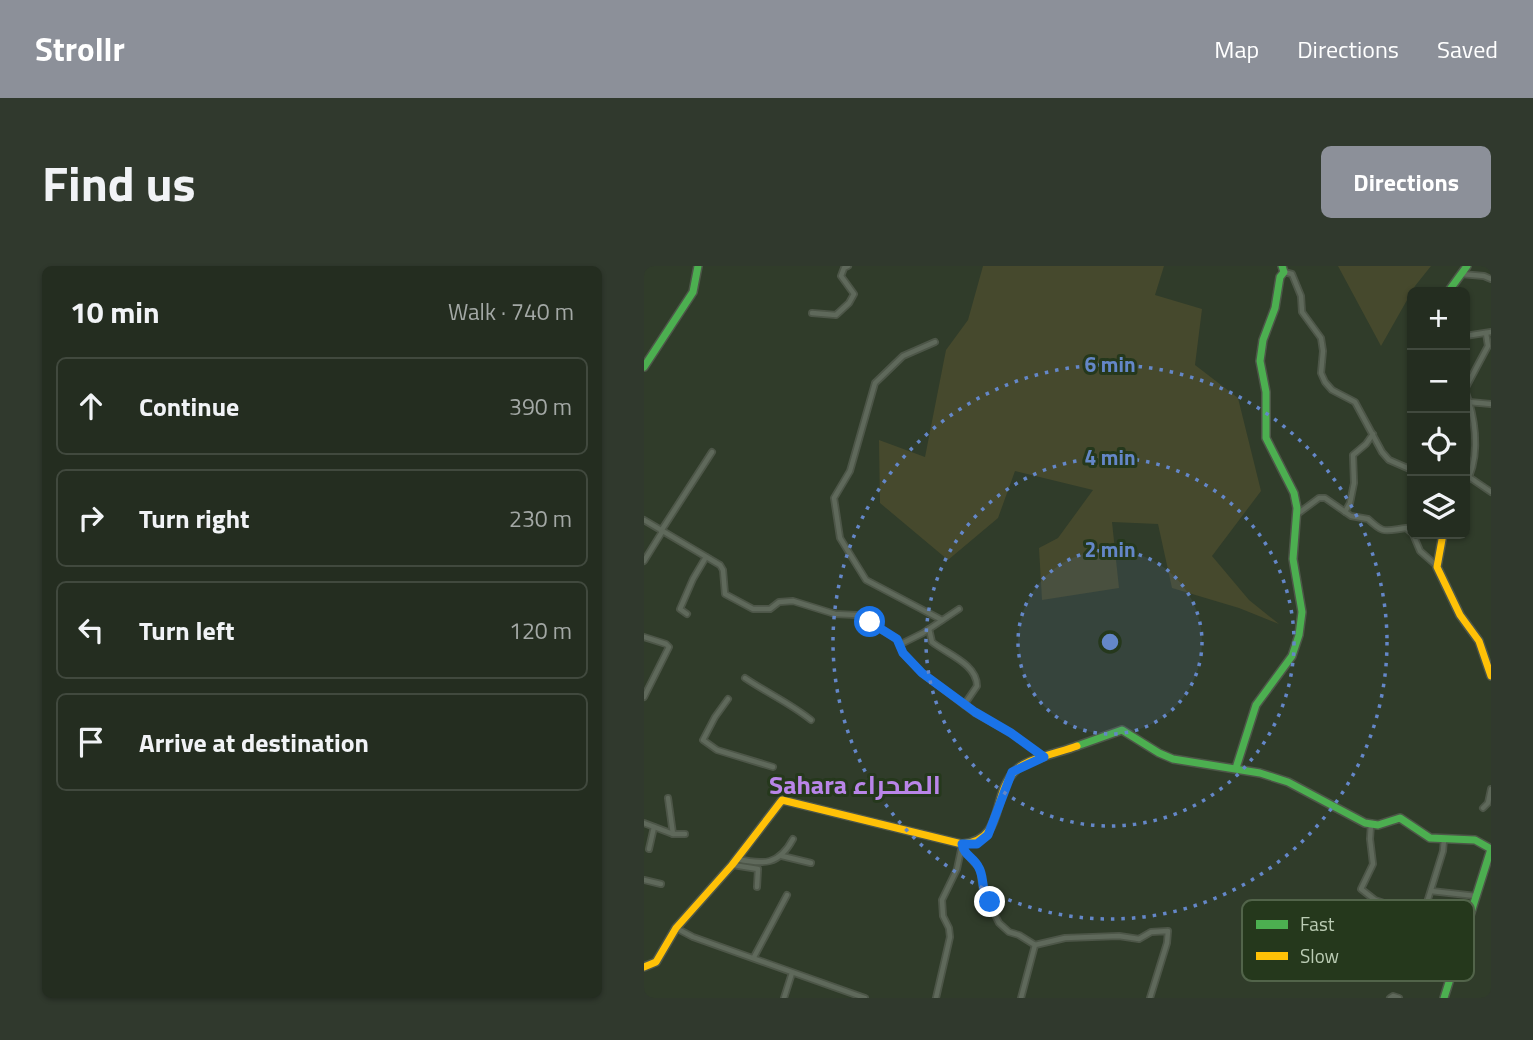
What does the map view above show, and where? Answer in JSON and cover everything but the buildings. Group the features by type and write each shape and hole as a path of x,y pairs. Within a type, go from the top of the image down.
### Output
{"main road":[{"path":"644,367 693,292 698,266"},
{"path":"1451,287 1467,266"},
{"path":"1236,768 1256,705 1292,656 1299,635 1302,612 1293,559 1296,515 1294,493 1266,438 1266,392 1260,361 1263,340 1275,308 1283,269"},
{"path":"1442,539 1437,567 1446,590 1479,641 1491,676"},
{"path":"644,967 656,962 676,928 734,862 778,803 787,799 962,844 977,844 988,835 1012,772 1044,757 1122,730 1154,751 1172,758 1236,768 1290,783 1353,818 1371,824 1382,824 1400,818 1430,838 1475,841 1491,849 1474,905"},
{"path":"1444,998 1450,981"}],"street":[{"path":"812,313 836,315 849,303 854,294 841,276 848,266"},
{"path":"1283,269 1292,274 1301,296 1302,312 1321,338 1321,373 1325,383 1354,402 1389,460 1407,468"},
{"path":"1460,274 1484,275 1491,279"},
{"path":"1470,335 1489,332 1488,346 1470,380"},
{"path":"935,342 903,356 875,383 850,471 834,498 840,538 866,580 942,620"},
{"path":"1470,402 1491,404"},
{"path":"1469,476 1475,463 1475,427 1470,407"},
{"path":"1345,512 1353,494 1356,470 1352,462 1353,455 1373,434"},
{"path":"644,561 712,452"},
{"path":"1470,478 1491,492"},
{"path":"1296,515 1319,498 1329,499 1345,512 1357,518 1368,519 1376,528 1407,529"},
{"path":"644,520 723,568 725,594 753,609 770,609 779,601 785,601 835,614 858,615 901,644 903,653 922,673 964,705 1019,738 1044,757"},
{"path":"1415,539 1420,551 1437,567"},
{"path":"687,614 680,608 706,557"},
{"path":"901,644 958,609"},
{"path":"929,629 932,642 965,663 976,676 977,686 964,705"},
{"path":"644,637 669,647 644,697"},
{"path":"745,678 811,720"},
{"path":"728,699 703,740 718,750 773,767"},
{"path":"1483,808 1488,803 1491,789"},
{"path":"668,798 673,834"},
{"path":"644,823 673,834 684,834"},
{"path":"1371,824 1373,864 1362,889 1375,900"},
{"path":"649,849 654,827"},
{"path":"782,856 793,839"},
{"path":"1428,900 1444,839"},
{"path":"962,844 963,850 980,869 983,891 999,923 1009,932 1035,946 1065,938 1119,936 1139,939 1151,932 1168,931 1167,943 1150,998"},
{"path":"936,998 950,937 943,916 942,900 957,869 962,844"},
{"path":"734,862 763,862 782,856 811,863"},
{"path":"734,862 758,869 757,887"},
{"path":"644,880 661,884"},
{"path":"1431,891 1477,896"},
{"path":"754,957 787,895"},
{"path":"676,928 693,937 865,998"},
{"path":"1021,998 1035,946"},
{"path":"784,998 793,973"},
{"path":"1390,998 1399,998"}],"green space":[{"path":"983,266 1164,266 1155,295 1202,309 1195,365 1238,398 1261,491 1212,556 1249,600 1279,624 1239,608 1172,588 1158,524 1112,522 1119,588 1042,600 1039,548 1058,538 1093,490 1015,471 998,518 948,560 880,503 879,440 925,457 946,350 968,320"},
{"path":"1338,266 1431,266 1414,287 1407,287 1407,300 1381,346"}],"traffic: fast":[{"path":"644,367 693,292 698,266"},
{"path":"1236,768 1256,705 1292,656 1299,635 1302,612 1293,559 1297,508 1294,493 1266,438 1266,392 1260,361 1263,340 1275,308 1280,277 1284,272 1282,266"},
{"path":"1452,287 1467,266"},
{"path":"1077,746 1122,730 1173,759 1260,773 1288,782 1365,823 1378,825 1400,818 1430,838 1475,840 1491,849"},
{"path":"1474,903 1491,849"},
{"path":"1444,998 1449,981"}],"traffic: slow":[{"path":"1442,539 1437,567 1460,615 1479,641 1491,676"},
{"path":"644,967 656,962 676,928 732,865 782,800 962,844 976,841 986,834 992,825 1008,780 1016,770 1036,759 1077,746"}],"district":[{"name":"Sahara الصحراء","path":"855,784"}],"route":[{"path":"870,622 897,639 903,653 922,673 1044,757 1012,772 988,835 977,844 962,844 963,850 980,869 983,891 990,902"}]}
